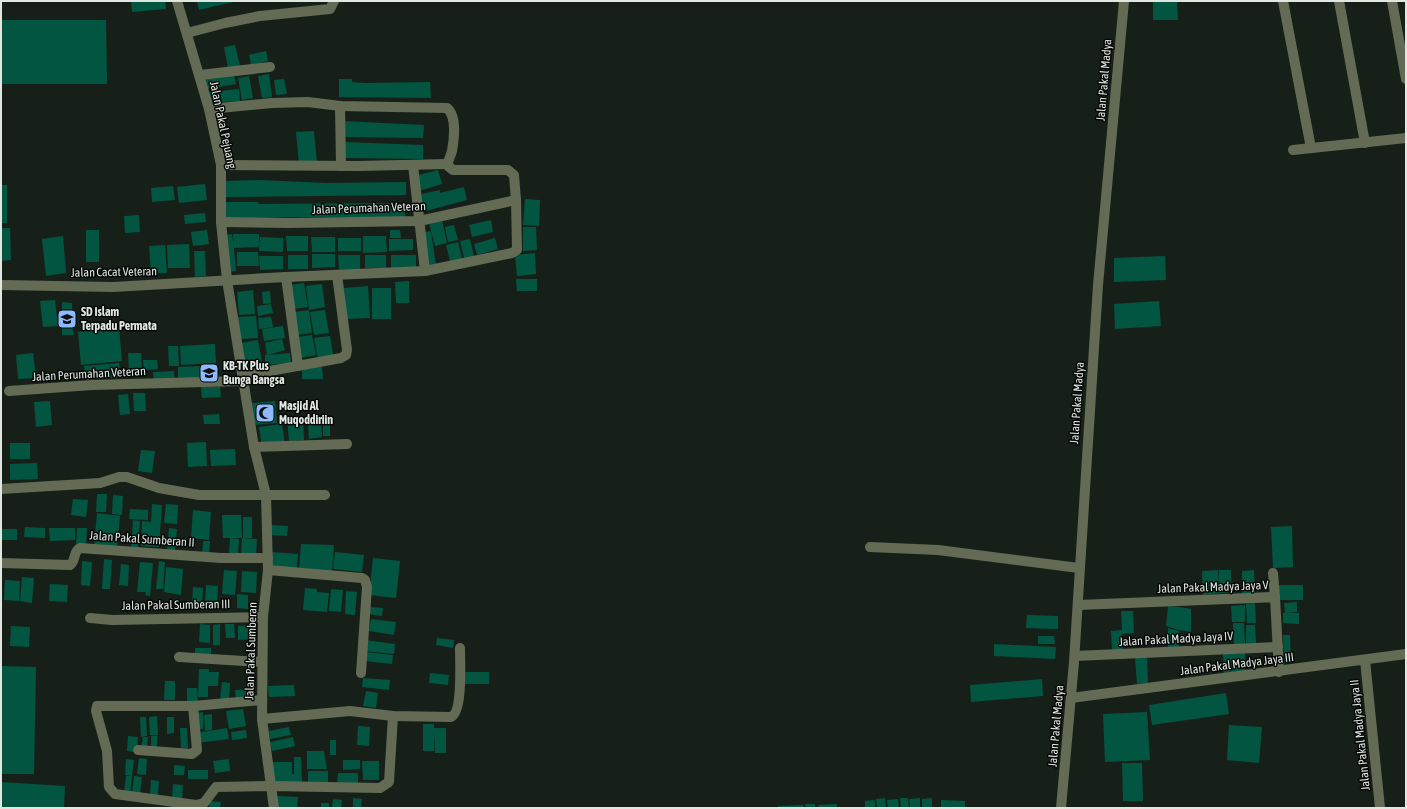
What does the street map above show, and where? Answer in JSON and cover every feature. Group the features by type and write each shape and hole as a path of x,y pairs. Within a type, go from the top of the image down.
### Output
{"street":[{"name":"Jalan Pakal Pejuang","path":"178,1 209,109 221,166 220,222 227,280"},
{"path":"187,34 226,22 260,16 330,9 334,1"},
{"name":"Jalan Pakal Madya","path":"1061,808 1075,656 1098,285 1124,1"},
{"path":"1283,1 1311,148"},
{"path":"1339,1 1365,143"},
{"path":"1392,1 1406,79"},
{"path":"200,75 270,67"},
{"path":"209,109 292,103 340,106 447,108 451,114 454,135 452,152 447,164"},
{"path":"340,106 341,166"},
{"path":"1293,150 1406,138"},
{"path":"221,166 447,164 453,170 510,171 514,175 518,247 515,252 425,271 227,280 254,448 266,495"},
{"path":"413,165 418,221 425,271"},
{"name":"Jalan Perumahan Veteran","path":"220,222 288,224 418,221 516,200"},
{"name":"Jalan Perumahan Veteran","path":"9,391 92,385 242,379 340,358 347,353 337,275"},
{"path":"286,277 298,366"},
{"name":"Jalan Cacat Veteran","path":"1,285 93,288 227,280"},
{"path":"254,448 347,444"},
{"path":"1,489 100,483 119,477 127,477 159,488 199,495 325,495"},
{"name":"Jalan Pakal Sumberan","path":"266,495 268,570 263,617 262,719 274,808"},
{"path":"870,547 938,550 1080,568"},
{"name":"Jalan Pakal Sumberan II","path":"1,563 70,566 73,564 77,550 80,548 221,558 268,558"},
{"path":"268,570 362,578 365,580 367,587 360,673"},
{"path":"1273,573 1275,597"},
{"name":"Jalan Pakal Madya Jaya V","path":"1078,605 1275,597 1279,672"},
{"name":"Jalan Pakal Sumberan III","path":"90,618 112,620 263,617"},
{"name":"Jalan Pakal Madya Jaya IV","path":"1075,656 1278,647"},
{"path":"262,719 350,711 393,716 447,718 454,716 460,694 460,648"},
{"name":"Jalan Pakal Madya Jaya III","path":"1071,698 1279,672 1406,654"},
{"path":"179,657 262,662"},
{"name":"Jalan Pakal Madya Jaya II","path":"1365,660 1380,808"},
{"path":"262,700 193,706 97,706 96,711 107,751 109,787 115,794 199,805 204,803 216,787 272,786 378,789 383,787 388,782 393,716"},
{"path":"138,750 195,753 197,750 193,706"}],"building":[{"path":"131,1 165,1 166,9 132,12"},
{"path":"197,1 233,1 233,2 199,10"},
{"path":"1153,1 1177,1 1178,20 1153,20"},
{"path":"1,20 106,20 107,84 1,84"},
{"path":"235,45 240,66 228,68 224,47"},
{"path":"266,51 268,61 251,65 249,55"},
{"path":"269,74 272,97 262,98 258,76"},
{"path":"234,75 236,84 207,89 205,79"},
{"path":"249,76 253,98 242,100 238,78"},
{"path":"284,79 287,94 276,95 274,80"},
{"path":"339,79 352,79 352,82 365,83 430,82 431,98 339,97"},
{"path":"239,89 240,101 210,103 209,92"},
{"path":"343,121 424,125 423,138 343,137"},
{"path":"314,131 317,164 299,165 296,132"},
{"path":"344,142 423,145 423,159 344,158"},
{"path":"438,170 442,184 419,191 415,176"},
{"path":"260,180 326,183 406,182 406,195 225,197 225,181"},
{"path":"205,184 207,200 179,203 177,187"},
{"path":"1,185 7,185 7,223 1,223"},
{"path":"173,186 175,200 152,202 151,188"},
{"path":"464,187 467,200 422,212 417,195 440,190 440,193"},
{"path":"525,199 540,200 539,226 523,225"},
{"path":"225,202 258,202 259,204 405,203 405,217 293,217 226,219"},
{"path":"205,213 206,222 185,224 184,215"},
{"path":"139,215 140,232 125,233 124,216"},
{"path":"442,220 447,243 435,246 429,223"},
{"path":"491,220 493,232 472,237 469,225"},
{"path":"454,225 458,240 448,242 445,227"},
{"path":"523,227 536,227 537,250 523,251"},
{"path":"1,228 10,228 11,260 1,261"},
{"path":"86,230 99,230 99,262 86,262"},
{"path":"207,230 209,244 193,246 191,232"},
{"path":"390,230 400,230 401,238 390,238"},
{"path":"431,231 436,266 426,268 420,233"},
{"path":"232,234 234,246 233,234 259,234 259,247 234,248 236,271 226,272 223,235"},
{"path":"63,236 66,273 46,276 42,239"},
{"path":"286,236 308,236 308,251 287,251"},
{"path":"363,236 386,236 387,252 363,253"},
{"path":"260,237 283,238 283,252 259,251"},
{"path":"311,237 335,237 335,252 312,252"},
{"path":"338,238 361,238 361,251 338,251"},
{"path":"495,238 498,249 477,255 474,244"},
{"path":"389,239 413,239 413,250 389,251"},
{"path":"470,239 475,260 465,262 460,241"},
{"path":"458,242 463,262 451,265 446,245"},
{"path":"189,244 190,268 168,268 167,245"},
{"path":"165,245 167,273 151,273 149,246"},
{"path":"194,251 205,251 206,276 195,277"},
{"path":"237,252 258,252 259,266 237,266"},
{"path":"535,253 536,274 517,276 515,255"},
{"path":"312,254 335,254 335,267 312,268"},
{"path":"288,255 308,255 308,269 288,269"},
{"path":"338,255 360,255 360,270 339,270"},
{"path":"365,255 386,255 386,268 365,268"},
{"path":"391,255 416,255 416,268 391,268"},
{"path":"259,256 283,256 283,269 260,270"},
{"path":"1165,256 1166,280 1114,282 1114,258"},
{"path":"516,279 537,279 537,291 517,291"},
{"path":"409,281 409,303 396,303 395,282"},
{"path":"304,283 308,307 293,309 290,285"},
{"path":"322,284 325,307 309,310 306,286"},
{"path":"368,286 370,318 346,319 344,288"},
{"path":"372,288 391,288 391,319 372,319"},
{"path":"253,290 255,314 239,315 237,292"},
{"path":"270,291 271,303 263,304 262,292"},
{"path":"55,300 58,326 43,327 40,301"},
{"path":"1159,301 1161,326 1115,329 1114,304"},
{"name":"SD Islam Terpadu Permata","path":"62,302 72,303 73,335 62,335"},
{"path":"271,304 273,313 258,316 257,306"},
{"path":"309,310 312,333 297,335 294,312"},
{"path":"325,310 329,333 314,335 310,312"},
{"path":"256,316 258,338 240,339 238,317"},
{"path":"271,317 273,327 259,329 258,318"},
{"path":"283,326 285,338 264,341 262,329"},
{"path":"119,328 122,361 81,365 78,332"},
{"path":"312,335 316,355 301,358 298,337"},
{"path":"330,336 334,359 318,361 314,338"},
{"path":"282,339 285,350 268,355 290,353 291,363 265,365 265,355 267,355 265,343"},
{"path":"258,340 262,363 245,366 241,343"},
{"path":"215,344 216,363 181,365 180,346"},
{"path":"168,346 178,346 179,366 169,366"},
{"path":"33,353 36,378 18,379 16,355"},
{"path":"128,353 141,353 142,372 129,373"},
{"path":"143,360 157,360 158,369 144,370"},
{"path":"119,363 121,377 86,380 84,366"},
{"name":"KB-TK Plus Bunga Bangsa","path":"214,364 215,381 205,381 204,365"},
{"path":"202,366 203,380 178,381 178,367"},
{"path":"302,367 322,367 323,379 302,379"},
{"path":"174,371 175,382 154,383 153,372"},
{"path":"201,387 220,387 221,397 202,398"},
{"path":"133,393 145,393 146,411 134,411"},
{"path":"128,394 130,414 120,415 118,395"},
{"path":"50,401 52,425 36,427 34,402"},
{"name":"Masjid Al Muqoddiriin","path":"275,401 277,423 254,425 252,403"},
{"path":"219,414 220,424 204,424 203,415"},
{"path":"303,418 304,440 289,441 287,419"},
{"path":"321,422 322,437 309,439 308,424"},
{"path":"282,424 285,444 262,447 259,427"},
{"path":"323,424 330,424 330,436 323,436"},
{"path":"206,442 207,466 188,467 187,443"},
{"path":"10,443 30,443 30,459 10,459"},
{"path":"235,449 236,465 211,466 210,450"},
{"path":"141,450 155,451 152,473 138,471"},
{"path":"37,463 38,479 10,480 10,464"},
{"path":"97,494 107,494 106,512 96,512"},
{"path":"113,495 123,496 122,515 112,514"},
{"path":"73,499 88,500 86,517 71,515"},
{"path":"152,504 162,505 159,547 141,546 142,521 151,522"},
{"path":"166,504 178,505 177,524 164,523"},
{"path":"130,509 148,510 148,520 129,519"},
{"path":"193,510 211,512 209,540 191,538"},
{"path":"97,513 120,516 117,548 94,547"},
{"path":"222,515 241,515 242,538 223,538"},
{"path":"243,517 252,517 252,538 243,538"},
{"path":"133,520 140,521 138,550 131,550"},
{"path":"270,525 288,526 287,536 270,535"},
{"path":"1292,526 1293,567 1273,568 1271,527"},
{"path":"25,527 45,528 45,538 24,537"},
{"path":"49,528 75,528 75,540 50,541"},
{"path":"77,528 87,528 86,547 76,546"},
{"path":"169,528 177,529 175,551 167,551"},
{"path":"1,529 17,529 17,540 1,540"},
{"path":"230,538 239,539 238,555 229,554"},
{"path":"242,538 257,539 256,555 241,554"},
{"path":"203,541 210,541 209,557 202,556"},
{"path":"301,544 334,545 332,572 321,571 322,556 321,570 299,568"},
{"path":"271,552 298,554 297,569 270,567"},
{"path":"335,552 364,555 362,572 333,569"},
{"path":"373,558 400,561 396,598 369,595"},
{"path":"104,559 112,560 110,589 102,589"},
{"path":"82,561 92,562 90,586 81,585"},
{"path":"159,561 165,562 163,589 156,589"},
{"path":"140,562 153,563 150,596 145,595 146,592 137,592"},
{"path":"121,564 129,565 128,586 119,585"},
{"path":"166,567 183,569 181,595 164,592"},
{"path":"224,570 237,571 235,595 222,594"},
{"path":"1218,570 1219,588 1219,570 1231,570 1231,592 1203,595 1202,571"},
{"path":"1254,570 1255,593 1242,593 1242,571"},
{"path":"242,571 257,572 256,593 241,592"},
{"path":"22,577 34,578 32,603 20,601"},
{"path":"5,580 20,581 19,601 4,600"},
{"path":"50,584 68,585 67,602 49,601"},
{"path":"206,585 218,586 217,606 205,605"},
{"path":"1277,585 1303,585 1303,600 1278,600"},
{"path":"193,587 203,588 202,607 192,607"},
{"path":"305,588 317,589 317,592 329,593 327,612 303,610"},
{"path":"331,589 343,590 341,612 329,611"},
{"path":"346,591 357,592 355,615 345,614"},
{"path":"237,594 248,595 248,609 237,608"},
{"path":"1297,602 1297,612 1285,613 1284,603"},
{"path":"1255,603 1256,623 1247,623 1246,604"},
{"path":"1245,605 1245,622 1232,622 1231,606"},
{"path":"1168,606 1179,607 1179,630 1166,626"},
{"path":"370,607 383,608 382,616 369,614"},
{"path":"1179,607 1191,609 1191,632 1179,630"},
{"path":"1121,611 1133,611 1134,633 1122,634 1123,652 1112,653 1111,631 1122,630"},
{"path":"1283,613 1299,613 1299,624 1283,623"},
{"path":"1027,615 1058,616 1058,629 1026,628"},
{"path":"371,619 396,622 394,635 369,631"},
{"path":"1233,623 1244,623 1245,645 1234,646"},
{"path":"200,624 210,625 210,643 199,642"},
{"path":"220,624 220,645 213,645 213,625"},
{"path":"225,624 234,624 235,638 226,638"},
{"path":"253,625 254,639 238,640 238,626"},
{"path":"1246,625 1255,625 1256,643 1246,644"},
{"path":"11,626 30,627 29,647 10,646"},
{"path":"1168,628 1179,631 1179,650 1168,650"},
{"path":"1283,635 1290,635 1291,663 1284,663"},
{"path":"1038,636 1054,636 1055,644 1038,644"},
{"path":"437,638 454,640 453,648 436,645"},
{"path":"365,640 395,644 394,654 364,651"},
{"path":"994,644 1056,647 1055,659 994,656"},
{"path":"195,648 211,648 211,658 195,657"},
{"path":"366,652 393,655 392,664 365,661"},
{"path":"1245,653 1246,675 1224,675 1223,654"},
{"path":"1147,656 1148,683 1137,684 1135,657"},
{"path":"1,666 36,667 34,774 1,774"},
{"path":"199,669 209,669 209,672 219,672 218,686 208,686 208,697 198,697"},
{"path":"460,672 489,672 489,684 460,684"},
{"path":"430,673 449,675 448,685 429,683"},
{"path":"363,678 390,680 389,690 362,687"},
{"path":"1042,679 1043,696 971,702 970,685"},
{"path":"165,681 175,681 175,700 164,700"},
{"path":"222,682 230,683 229,700 220,700"},
{"path":"294,685 295,696 269,697 268,686"},
{"path":"187,688 197,688 198,703 187,703"},
{"path":"250,689 250,699 236,700 235,690"},
{"path":"366,691 378,693 376,708 363,706"},
{"path":"1226,693 1229,714 1152,725 1149,705"},
{"path":"243,709 246,726 229,729 226,711"},
{"path":"203,712 203,729 196,729 195,713"},
{"path":"1147,712 1150,760 1105,762 1103,714"},
{"path":"212,714 212,730 205,731 204,715"},
{"path":"157,716 158,735 150,735 149,717"},
{"path":"140,717 146,717 147,736 141,737"},
{"path":"167,717 174,717 174,733 167,734"},
{"path":"423,724 434,724 434,728 446,728 446,753 435,753 434,733 434,751 423,751"},
{"path":"1229,725 1262,727 1259,763 1227,760"},
{"path":"358,726 370,727 369,746 357,745"},
{"path":"289,727 291,735 270,739 269,731"},
{"path":"180,728 187,728 188,748 181,748"},
{"path":"227,728 229,739 197,743 196,733"},
{"path":"246,730 247,738 232,740 231,732"},
{"path":"128,736 138,737 137,752 127,751"},
{"path":"151,736 157,736 157,750 151,751"},
{"path":"143,737 148,737 147,749 141,749"},
{"path":"293,737 295,746 272,751 270,742"},
{"path":"330,740 336,740 336,755 330,755"},
{"path":"307,751 324,751 327,769 307,769"},
{"path":"294,757 301,757 302,782 272,784 272,762 292,762 292,774 294,774"},
{"path":"139,758 147,759 146,775 137,774"},
{"path":"126,759 134,760 132,776 125,775"},
{"path":"229,759 230,771 215,773 213,761"},
{"path":"343,760 360,760 360,769 343,770"},
{"path":"362,761 379,761 379,780 363,780"},
{"path":"1122,763 1142,763 1143,801 1123,801"},
{"path":"174,765 185,766 184,775 174,775"},
{"path":"188,770 208,770 208,779 188,779"},
{"path":"308,771 328,771 328,784 308,784"},
{"path":"338,773 358,773 358,783 337,783"},
{"path":"126,776 132,776 130,795 124,794"},
{"path":"134,776 142,777 140,794 132,793"},
{"path":"151,780 159,781 158,796 150,795"},
{"path":"1,782 65,786 64,808 1,808"},
{"path":"173,784 183,785 182,800 172,799"},
{"path":"277,796 298,797 297,808 277,808"},
{"path":"353,798 362,799 361,808 353,808"},
{"path":"885,798 886,808 877,808 876,799"},
{"path":"900,798 908,798 909,808 901,808"},
{"path":"920,798 920,808 910,808 909,799"},
{"path":"932,798 932,808 922,808 922,799"},
{"path":"333,799 342,800 341,808 332,808"},
{"path":"898,799 899,808 888,808 887,800"},
{"path":"875,800 875,808 865,808 865,801"},
{"path":"941,800 965,801 965,808 941,808"},
{"path":"210,801 221,802 220,808 209,808"},
{"path":"321,803 329,803 329,808 321,808"},
{"path":"805,804 815,804 815,808 806,808"},
{"path":"837,804 837,808 819,808 818,805"},
{"path":"803,805 804,808 778,808 778,806"}],"place":[{"name":"SD Islam Terpadu Permata","path":"67,319"},
{"name":"KB-TK Plus Bunga Bangsa","path":"209,373"},
{"name":"Masjid Al Muqoddiriin","path":"265,413"}]}
